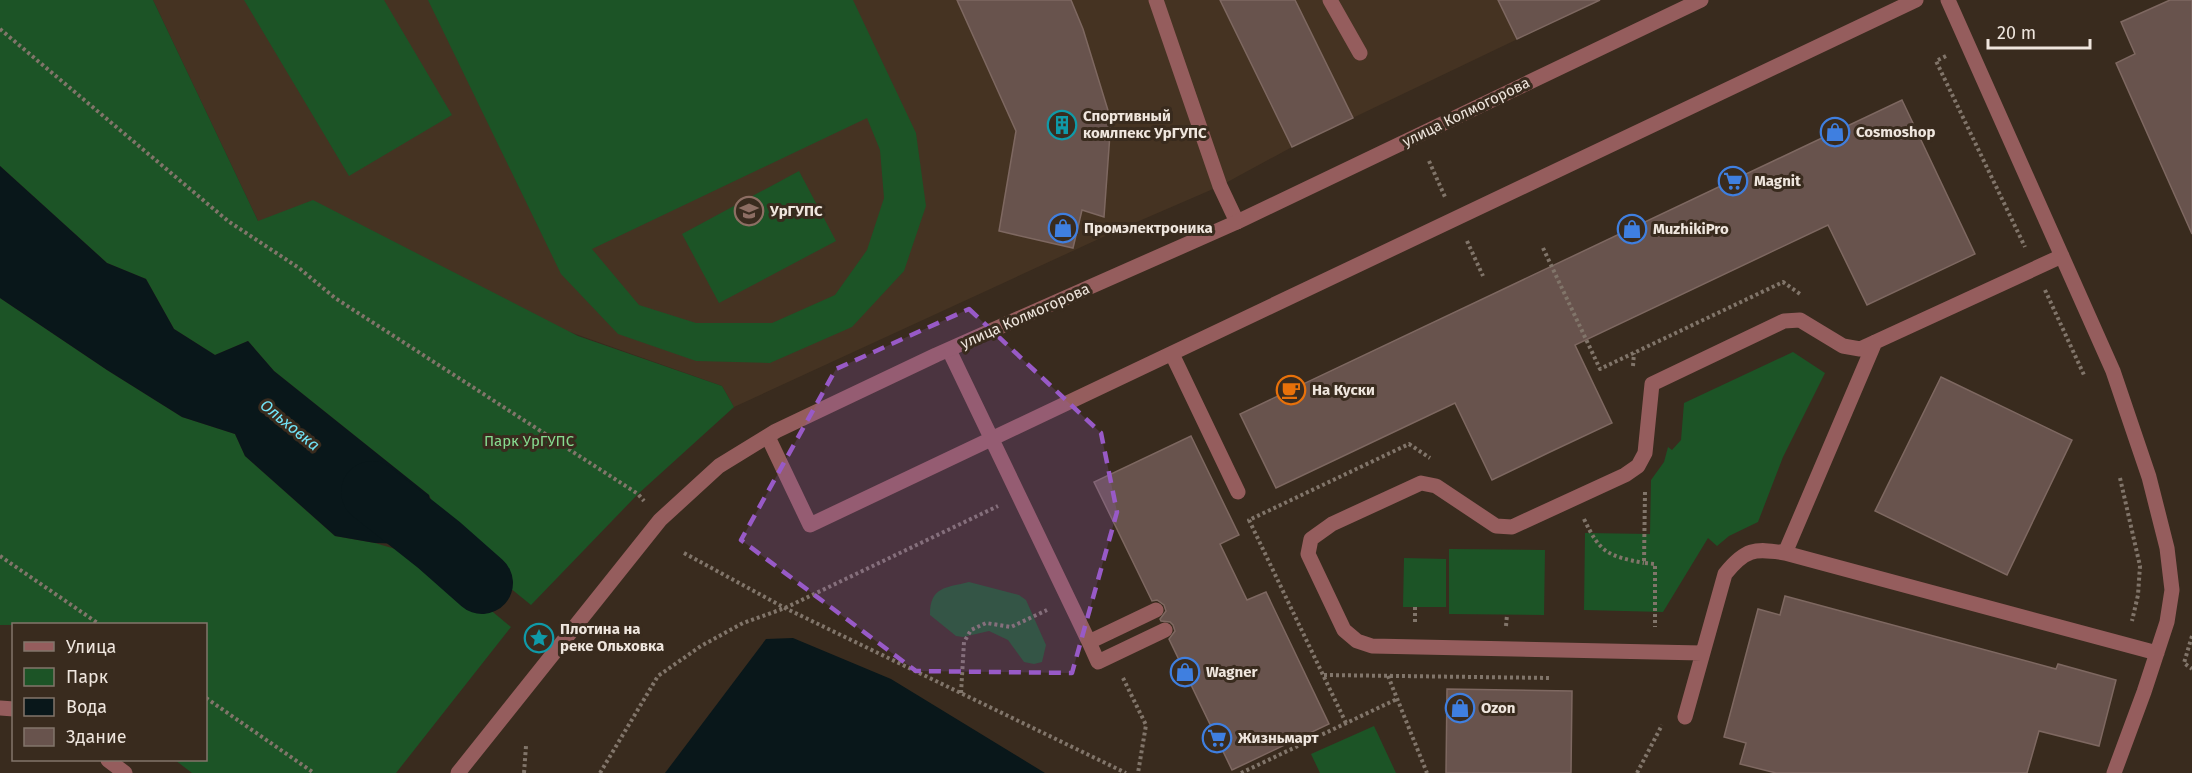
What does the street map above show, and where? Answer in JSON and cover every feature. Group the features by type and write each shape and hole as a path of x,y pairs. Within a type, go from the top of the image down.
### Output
{"street":[{"path":"1156,0 1220,186 1237,222"},
{"path":"1330,0 1360,53"},
{"name":"улица Колмогорова","path":"458,773 660,520 719,466 768,436 949,350 1237,222 1701,0"},
{"path":"768,436 810,525 1916,0"},
{"path":"1948,0 2113,371 2149,477 2162,528 2172,590 2167,621 2114,773"},
{"path":"1702,653 1372,646 1357,641 1344,630 1308,554 1311,539 1332,524 1421,483 1436,486 1496,526 1512,527 1625,475 1638,466 1646,453 1652,384 1784,321 1800,320 1843,346 1860,350 2061,256"},
{"path":"1785,553 1875,342"},
{"path":"949,350 1098,662 1165,630"},
{"path":"1172,354 1238,492"},
{"path":"1685,717 1725,574 1738,557 1762,549 1785,553 2157,652"},
{"path":"1089,642 1156,610"},
{"path":"110,761 124,773"}],"path":[{"path":"0,29 228,221 299,268 335,298 638,494 644,502"},
{"path":"1946,81 2085,378"},
{"path":"1543,248 1551,266"},
{"path":"1638,466 1645,483 1644,563"},
{"path":"2120,477 2140,566 2138,596 2126,645"},
{"path":"600,773 658,676 701,646 743,623 785,608 1019,497"},
{"path":"1575,498 1594,541 1616,558 1655,564 1654,652"},
{"path":"684,553 785,608 1126,773"},
{"path":"0,556 98,623"},
{"path":"961,693 964,642 971,630 986,623 1011,627 1068,600"},
{"path":"2192,636 2184,663 2192,669"},
{"path":"1324,675 1551,678"},
{"path":"1388,676 1426,773"},
{"path":"207,699 314,773"},
{"path":"1241,773 1397,699"},
{"path":"1636,773 1663,722"},
{"path":"1138,773 1146,725"},
{"path":"524,773 526,746"}],"highlighted area":[{"path":"969,309 1101,433 1117,512 1072,673 916,671 741,540 836,369"}],"shaded area":[{"name":"УрГУПС","path":"153,0 1599,0 1292,147 1220,186 1116,231 734,407 722,386 258,221"}],"green space":[{"name":"Парк УрГУПС","path":"0,0 153,0 258,221 313,200 578,336 722,386 734,407 638,494 531,605 450,539 429,495 274,371 248,341 215,355 174,329 146,279 107,263 0,166"},
{"path":"244,0 384,0 452,115 349,176"},
{"path":"428,0 853,0 916,133 926,206 904,271 852,327 770,363 696,361 618,334 561,274","holes":["867,118 880,150 884,198 867,250 835,295 772,323 696,323 639,305 592,249"]},
{"path":"799,171 836,241 719,303 682,234"},
{"path":"0,298 182,417 235,434 245,456 335,536 375,543 429,559 511,627 396,773 192,773 176,761 207,761 207,623 12,623 12,625 0,625"},
{"path":"1793,352 1825,373 1783,457 1758,522 1729,536 1717,546 1708,538 1663,612 1584,610 1585,533 1650,534 1651,480 1664,462 1668,447 1672,450 1681,440 1684,403"},
{"path":"1449,549 1545,550 1544,615 1449,614"},
{"path":"1404,558 1446,559 1446,607 1403,607"},
{"path":"969,582 1019,595 1026,600 1046,645 1042,662 1034,664 1024,662 1008,640 989,631 963,637 956,636 930,615 936,593 947,587"},
{"path":"1374,726 1396,773 1320,773 1311,754"}],"water":[{"path":"0,166 107,263 146,279 174,329 215,355 248,341 274,371 429,495 439,545 375,543 335,536 245,456 235,434 182,417 0,298"},
{"path":"793,638 891,679 1045,773 665,773 766,639"}],"building":[{"name":"Спортивный комлпекс УрГУПС","path":"957,0 1071,0 1083,29 1111,120 1104,217 1082,210 1073,248 999,231 1016,131"},
{"path":"1220,0 1295,0 1353,118 1292,147"},
{"path":"1498,0 1600,0 1517,39"},
{"path":"2170,0 2192,0 2192,234 2116,63 2135,54 2121,22"},
{"path":"1902,100 1975,254 1867,305 1828,225 1575,345 1612,423 1492,480 1455,403 1276,488 1240,414"},
{"path":"1941,377 2072,440 2007,575 1875,511"},
{"path":"1191,436 1239,535 1220,544 1247,600 1266,592 1329,724 1232,770 1169,639 1175,631 1173,625 1160,619 1166,611 1164,605 1157,600 1152,601 1094,482"},
{"path":"1785,596 2056,669 2058,664 2116,680 2099,746 2039,731 2027,773 1776,773 1740,764 1746,743 1724,737 1758,609 1780,615"},
{"path":"1447,689 1572,691 1571,773 1446,773"}],"waterway":[{"name":"Ольховка","path":"372,492 439,545 482,583"}],"place":[{"name":"Спортивный комлпекс УрГУПС","path":"1062,125"},
{"name":"Cosmoshop","path":"1835,132"},
{"name":"Magnit","path":"1733,181"},
{"name":"УрГУПС","path":"749,211"},
{"name":"Промэлектроника","path":"1063,228"},
{"name":"MuzhikiPro","path":"1632,229"},
{"name":"На Куски","path":"1291,390"},
{"name":"Плотина на реке Ольховка","path":"539,638"},
{"name":"Wagner","path":"1185,672"},
{"name":"Ozon","path":"1460,708"},
{"name":"Жизньмарт","path":"1217,738"}]}
